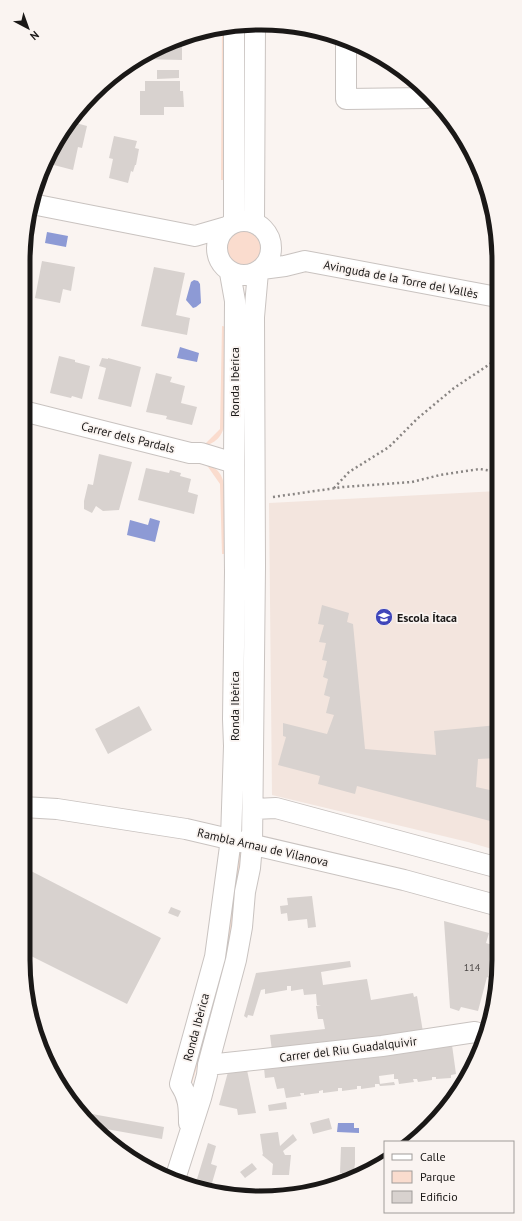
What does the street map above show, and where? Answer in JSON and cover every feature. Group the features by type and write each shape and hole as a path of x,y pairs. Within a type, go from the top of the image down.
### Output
{"street":[{"path":"254,222 255,30"},
{"path":"217,253 216,244 220,235 230,225 234,32"},
{"path":"346,47 346,99 424,98"},
{"path":"37,205 195,236 217,253"},
{"path":"195,236 244,220 254,222 266,231 272,244"},
{"name":"Avinguda de la Torre del Vallès","path":"272,244 306,261 492,296"},
{"name":"Ronda Ibèrica","path":"176,1174 201,1098 208,1065 236,960 242,927 252,845 255,567 254,318 260,271 268,262 272,244"},
{"name":"Ronda Ibèrica","path":"189,1133 189,1104 186,1092 180,1084 216,957 231,839 234,746 235,301 230,273 221,264 217,253"},
{"name":"Avinguda de la Torre del Vallès","path":"260,271 306,261"},
{"path":"230,273 244,276 260,271"},
{"name":"Carrer dels Pardals","path":"30,413 190,453 201,453 234,463"},
{"name":"Rambla Arnau de Vilanova","path":"30,807 57,809 186,829 396,878 492,904"},
{"path":"253,809 276,808 492,866"},
{"name":"Carrer del Riu Guadalquivir","path":"208,1065 375,1047 475,1032 480,1034"}],"path":[{"path":"334,489 348,472 389,447 418,418 454,388 492,363"},
{"path":"266,498 334,489 412,482 440,475 480,469 492,471"}],"shaded area":[{"name":"Escola Ítaca","path":"492,491 492,849 272,795 269,503"}],"green space":[{"path":"222,33 227,33 227,180 221,180"},
{"path":"241,229 253,231 262,237 264,247 264,252 260,258 253,265 246,267 238,267 232,263 224,250 225,243 230,235"},
{"path":"222,326 227,327 226,419 220,436 214,442 205,446 205,444 220,429"},
{"path":"206,464 217,470 223,479 225,488 227,554 222,554 220,484"},
{"path":"241,851 243,852 228,957 212,1018 192,1083 188,1083 237,856"}],"water":[{"path":"47,232 68,236 66,247 45,243"},
{"path":"194,280 198,281 200,284 201,303 193,308 186,300 191,282"},
{"path":"180,347 199,353 197,362 177,358"},
{"path":"150,518 160,521 155,542 127,535 130,520 148,525"},
{"path":"338,1123 354,1123 354,1128 359,1128 359,1133 337,1132"}],"building":[{"path":"182,44 182,60 149,59"},
{"path":"157,70 179,70 179,78 157,79"},
{"path":"145,81 180,81 180,91 183,91 184,107 164,107 164,115 140,115 140,91 145,91"},
{"path":"76,123 87,126 82,148 78,147 73,170 52,164 61,145"},
{"path":"114,136 137,141 135,148 139,149 136,165 133,172 131,171 128,183 109,178 113,159 109,158"},
{"path":"42,261 75,267 71,291 63,289 60,303 35,298"},
{"path":"154,267 185,273 176,315 190,318 187,335 141,326"},
{"path":"59,356 90,366 82,399 50,393"},
{"path":"102,358 108,358 141,367 131,407 98,399 106,368 99,366"},
{"path":"156,373 172,377 170,382 185,386 181,403 197,407 192,425 166,419 167,416 146,412"},
{"path":"99,454 132,462 119,510 103,511 96,506 92,513 84,509 84,501 88,484 93,485"},
{"path":"146,468 169,473 170,470 181,473 180,476 191,479 188,492 198,495 194,514 138,500"},
{"path":"322,605 349,613 347,622 353,624 365,749 436,755 434,731 492,726 492,758 478,759 476,787 492,790 492,821 357,786 355,794 318,784 320,776 278,765 286,737 283,736 283,723 327,734 334,715 326,713 330,697 324,695 328,679 323,677 327,661 322,660 326,643 319,642 324,625 318,624"},
{"path":"139,706 152,730 108,754 95,729"},
{"path":"31,871 161,938 127,1004 30,956"},
{"path":"312,896 316,927 308,928 307,919 288,921 287,913 281,914 280,906 288,905 287,898"},
{"path":"171,907 181,911 178,917 168,913"},
{"path":"444,921 489,933 486,943 492,945 492,977 491,979 487,977 478,1011 461,1007 459,1011 450,1008"},
{"path":"350,961 351,967 321,972 323,985 367,979 371,1000 413,993 414,997 417,996 423,1032 272,1051 270,1035 325,1029 323,1019 318,1019 316,1006 321,1005 317,1005 316,994 304,995 303,989 291,991 291,986 287,986 287,990 265,994 265,989 261,990 253,1016 248,1015 247,1018 244,1016 256,973"},
{"path":"452,1045 456,1074 451,1075 451,1078 436,1079 436,1077 432,1077 432,1080 418,1082 417,1079 413,1079 414,1082 399,1084 398,1079 394,1079 394,1074 379,1076 380,1084 375,1084 375,1087 361,1089 361,1086 357,1086 357,1089 342,1091 342,1088 338,1088 338,1091 323,1093 323,1090 319,1091 319,1093 304,1095 304,1093 300,1093 301,1096 286,1098 284,1088 277,1089 274,1077 265,1078 264,1068"},
{"path":"247,1070 256,1113 238,1115 237,1109 219,1105 228,1072"},
{"path":"394,1082 395,1085 380,1086 379,1084"},
{"path":"286,1102 287,1109 269,1111 268,1105"},
{"path":"88,1113 164,1127 162,1139 104,1129"},
{"path":"329,1118 332,1129 313,1134 310,1123"},
{"path":"278,1132 280,1146 293,1134 297,1140 283,1151 285,1155 291,1155 289,1175 272,1175 273,1164 262,1155 260,1134"},
{"path":"208,1143 216,1146 211,1164 217,1166 212,1183 197,1179"},
{"path":"341,1147 355,1147 354,1171 342,1176 342,1173 340,1173"},
{"path":"252,1163 257,1169 245,1178 240,1172"},
{"path":"259,1188 267,1189 267,1191 259,1191"}],"place":[{"name":"Escola Ítaca","path":"384,617"}]}
